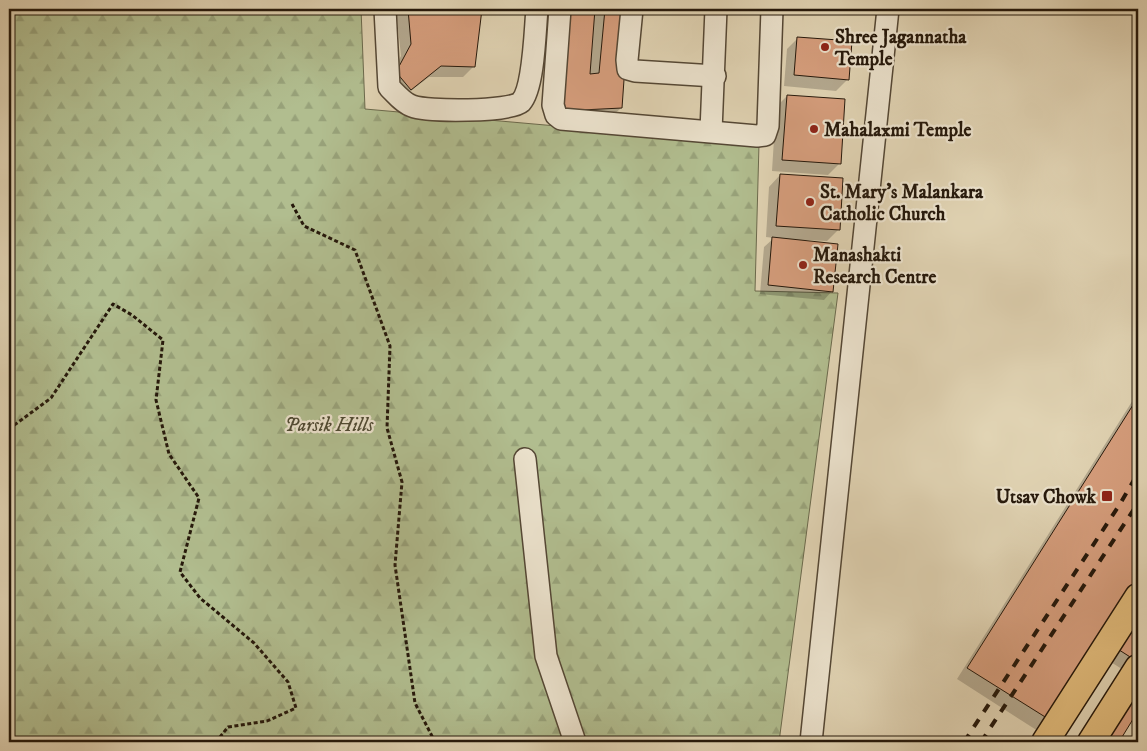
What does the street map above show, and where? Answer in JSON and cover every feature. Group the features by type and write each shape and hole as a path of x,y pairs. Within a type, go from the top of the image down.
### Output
{"main road":[{"path":"1045,742 1138,597"},
{"path":"1091,742 1138,668"}],"street":[{"path":"385,9 389,87 410,106 423,110 445,111 506,108 520,103 530,79 537,9"},
{"path":"560,9 553,105 556,116 561,119 757,136 765,134 768,126 772,9"},
{"path":"632,9 627,60 628,68 635,71 714,76"},
{"path":"711,131 716,9"},
{"path":"811,742 888,9"},
{"path":"524,459 546,656 575,742"}],"path":[{"path":"292,204 304,226 355,250 390,346 387,428 402,482 395,565 415,703 435,742"},
{"path":"9,429 51,398 113,304 132,314 163,340 156,400 158,409 169,454 199,498 180,572 200,598 254,644 288,682 296,708 267,721 228,726 216,742"}],"green space":[{"name":"Parsik Hills","path":"9,9 361,9 365,109 759,144 755,291 838,293 779,742 9,742"}],"building":[{"path":"408,9 482,9 475,67 441,66 411,90 396,72 411,44"},
{"path":"567,9 595,9 590,74 599,73 605,9 629,9 622,108 561,111"},
{"path":"797,37 852,41 849,80 794,75"},
{"name":"Mahalaxmi Temple","path":"787,95 845,99 841,164 782,160"},
{"name":"St. Mary's Malankara Catholic Church","path":"780,174 843,178 840,230 776,226"},
{"name":"Manashakti Research Centre","path":"772,237 838,244 833,292 768,285"},
{"name":"Utsav Chowk","path":"1138,397 1138,595 1119,625 1138,637 1138,662 1102,639 1050,720 967,668"},
{"path":"1138,683 1138,711 1119,742 1101,742"}],"railway":[{"path":"964,742 1120,504 1138,473"},
{"path":"981,742 1138,503"}],"place":[{"name":"Shree Jagannatha Temple","path":"825,47"},
{"name":"Mahalaxmi Temple","path":"814,129"},
{"name":"St. Mary's Malankara Catholic Church","path":"810,202"},
{"name":"Manashakti Research Centre","path":"803,265"},
{"name":"Utsav Chowk","path":"1107,496"}]}
